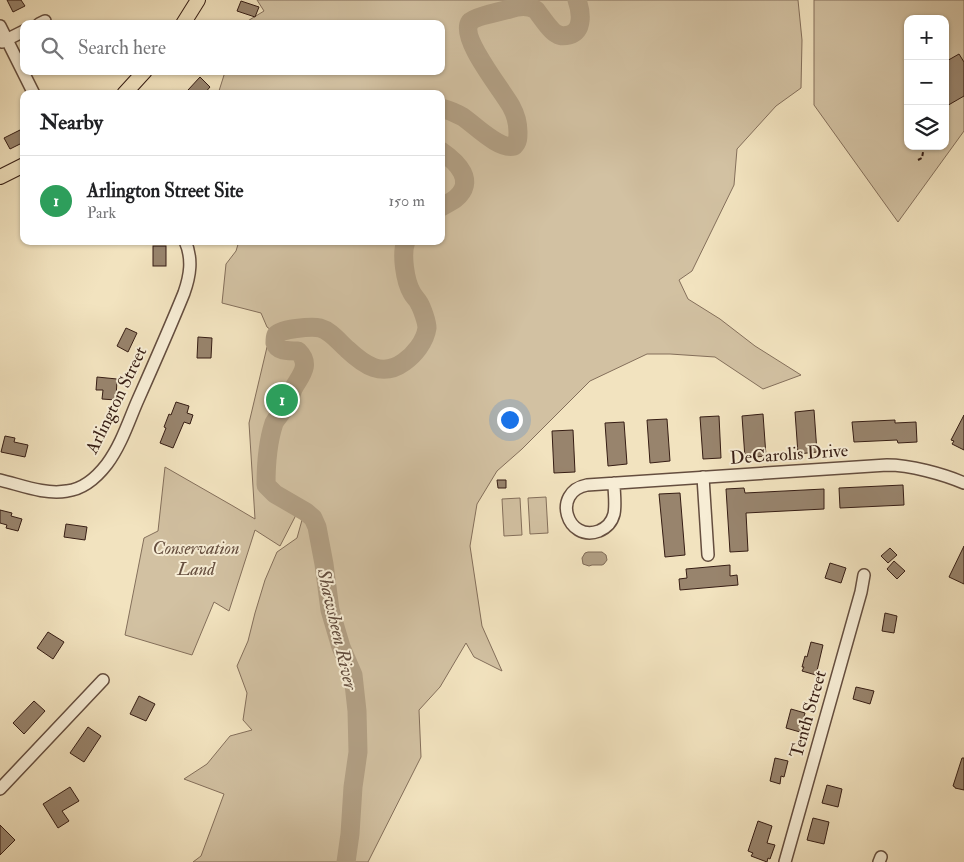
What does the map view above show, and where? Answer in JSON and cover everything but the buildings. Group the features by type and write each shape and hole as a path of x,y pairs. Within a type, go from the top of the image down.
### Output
{"main road":[{"path":"186,20 198,0"},
{"path":"128,90 141,75"},
{"path":"0,177 20,167"}],"street":[{"path":"0,26 3,41 20,70"},
{"path":"3,41 20,33"},
{"path":"23,75 32,90"},
{"name":"Arlington Street","path":"0,480 42,490 68,491 90,482 108,463 122,437 184,293 190,268 190,256 186,245"},
{"name":"DeCarolis Drive","path":"614,483 614,511 608,525 602,530 590,533 575,527 568,517 566,508 568,499 573,492 587,484 896,465 914,468 964,483"},
{"path":"703,477 708,555"},
{"name":"Tenth Street","path":"785,862 861,592 864,575"},
{"path":"0,789 103,680"}],"path":[{"path":"918,160 922,158 923,150"}],"green space":[{"name":"Conservation Land","path":"257,0 798,0 802,40 801,88 776,106 737,149 734,185 692,271 679,280 688,299 720,319 755,346 801,375 763,389 715,357 647,354 590,381 522,449 497,471 477,504 470,546 482,626 502,671 474,657 466,643 440,687 419,710 421,757 368,862 193,862 201,856 224,794 184,779 207,764 230,736 252,730 243,720 247,693 237,666 248,641 265,580 277,552 297,538 302,520 296,515 280,546 255,530 229,611 214,602 192,655 125,635 144,538 158,531 165,467 255,519 249,423 267,347 278,335 267,327 261,313 222,303 226,264 236,251 238,245 445,245 445,90 219,90 224,75 445,75 445,20 249,20 264,11"},
{"path":"814,0 964,0 964,131 898,222 814,105"},
{"path":"546,497 548,533 530,534 528,498"},
{"path":"520,498 522,535 504,536 502,499"}],"shaded area":[{"path":"588,552 602,552 606,555 607,560 602,565 589,566 583,564 582,558"}],"waterway":[{"name":"Shawsheen River","path":"445,109 463,117 495,141 508,146 514,146 518,136 518,125 515,116 511,106 476,52 468,30 470,22 488,14 517,7 527,7 536,10 555,33 567,35 574,33 579,25 580,10 577,0"},
{"name":"Shawsheen River","path":"445,154 458,166 464,179 461,192 455,199 445,205"},
{"name":"Shawsheen River","path":"346,862 358,752 357,711 353,675 341,647 330,610 324,564 317,527 313,518 275,494 266,485 270,438 274,423 288,403 304,366 304,361 298,351 280,349 275,344 275,339 276,335 283,331 316,327 324,329 353,355 374,368 388,369 404,362 418,348 427,328 422,308 410,288 406,275 404,260 405,245"}],"place":[{"name":"Arlington Street Site","path":"282,400"}]}
